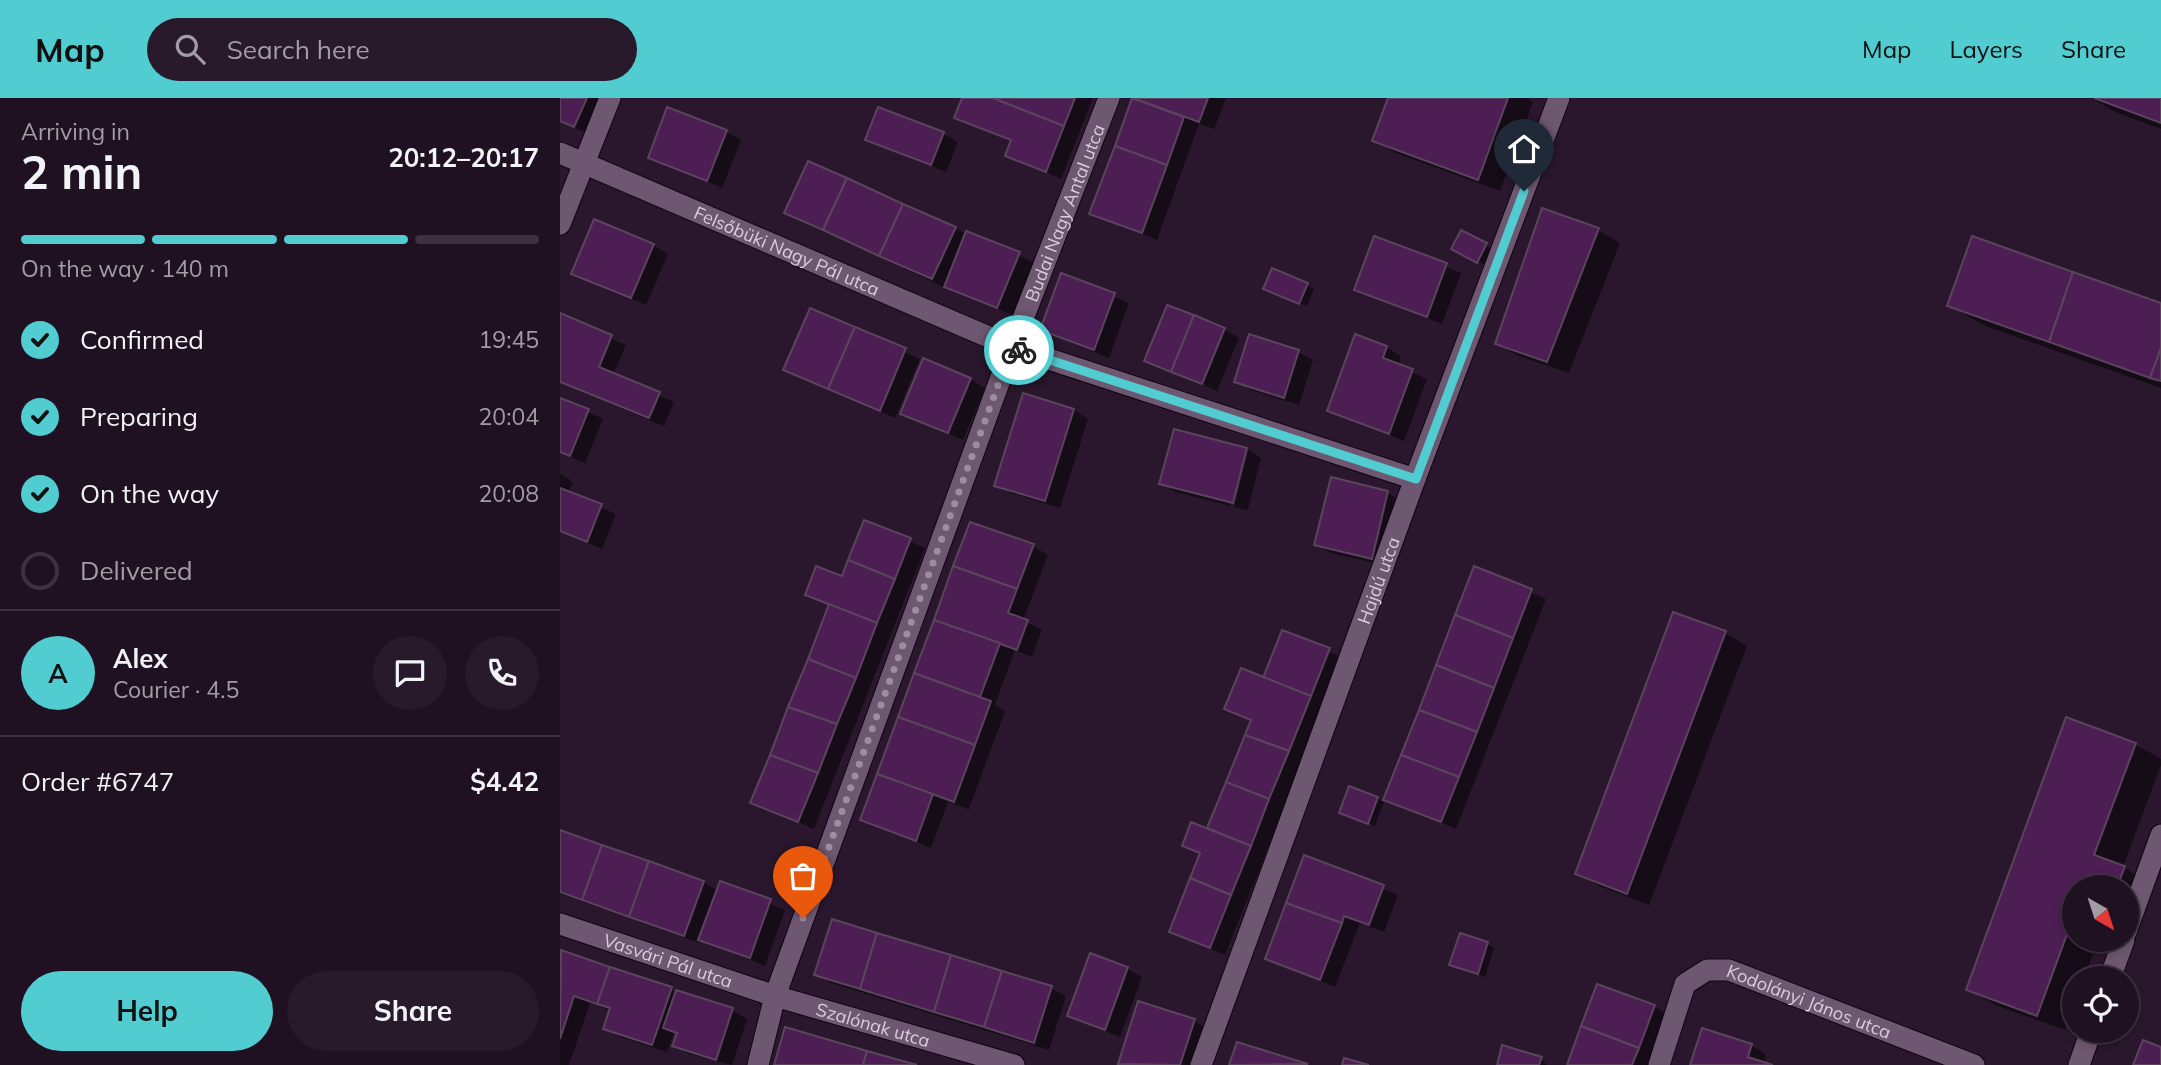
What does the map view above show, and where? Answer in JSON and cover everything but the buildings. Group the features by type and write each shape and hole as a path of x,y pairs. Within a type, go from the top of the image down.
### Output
{"street":[{"path":"560,224 610,98"},
{"name":"Budai Nagy Antal utca","path":"758,1065 775,996 1012,347 1109,98"},
{"name":"Hajdú utca","path":"1202,1065 1416,479 1559,98"},
{"name":"Felsőbüki Nagy Pál utca","path":"560,153 1012,347 1416,479"},
{"path":"2139,896 2161,835"},
{"name":"Vasvári Pál utca","path":"560,924 775,996"},
{"name":"Kodolányi János utca","path":"1659,1065 1685,984 1707,970 1729,970 1974,1065"},
{"name":"Szalónak utca","path":"775,996 1014,1065"},
{"path":"2079,1065 2087,1043"}],"way so far":[{"path":"803,918 1012,347 1019,350"}],"route":[{"path":"1019,350 1416,479 1524,191"}]}
